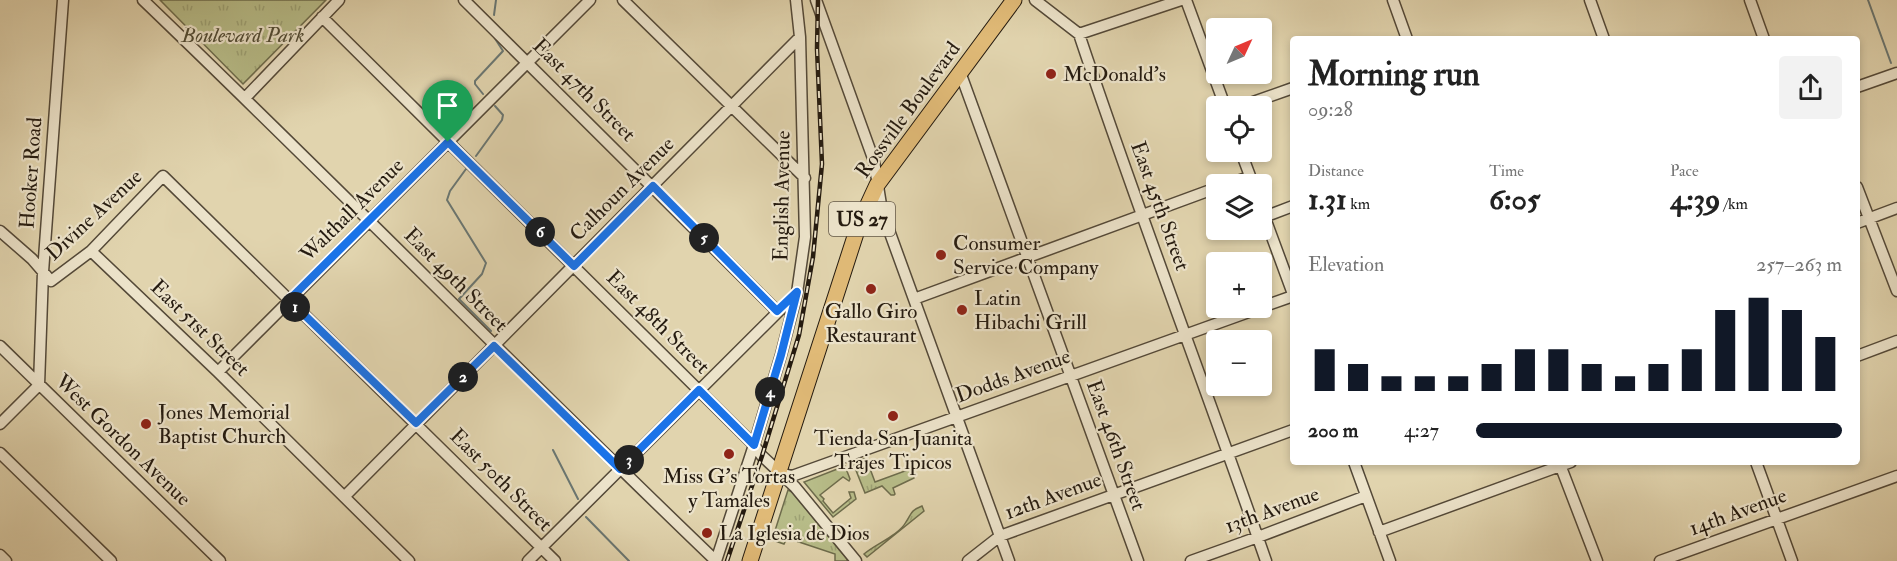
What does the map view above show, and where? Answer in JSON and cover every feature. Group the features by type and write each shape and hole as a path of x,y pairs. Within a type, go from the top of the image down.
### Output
{"highway":[{"name":"Rossville Boulevard","path":"750,561 859,224 877,185 1014,0"}],"street":[{"name":"Hooker Road","path":"39,385 43,272 63,0"},
{"name":"East 49th Street","path":"143,0 716,561"},
{"path":"245,98 339,0"},
{"name":"East 47th Street","path":"465,0 777,311"},
{"name":"Walthall Avenue","path":"218,372 590,0"},
{"path":"623,0 805,178"},
{"name":"English Avenue","path":"716,561 781,355 797,292 805,237 800,36 796,0"},
{"path":"816,0 874,161 882,211 1009,561"},
{"path":"1035,0 1079,34 1181,0"},
{"path":"1186,0 1221,96"},
{"path":"1393,0 1406,36"},
{"path":"1590,0 1603,36"},
{"path":"1750,0 1763,36"},
{"name":"East 48th Street","path":"322,17 754,445 795,487 856,561"},
{"name":"East 45th Street","path":"1079,34 1120,157 1143,215 1266,561"},
{"name":"Calhoun Avenue","path":"345,496 800,36"},
{"name":"East 46th Street","path":"960,72 1138,561"},
{"path":"1860,86 1897,73"},
{"path":"1270,96 1290,89"},
{"name":"Divine Avenue","path":"43,272 51,281 91,251 163,176"},
{"name":"East 50th Street","path":"163,176 555,561"},
{"path":"914,299 1206,192"},
{"path":"1860,195 1897,291"},
{"path":"1272,211 1290,207"},
{"path":"1860,222 1897,208"},
{"path":"0,231 43,272"},
{"path":"1272,238 1290,287"},
{"name":"East 51st Street","path":"91,251 218,372 409,561"},
{"path":"528,561 797,292"},
{"name":"Dodds Avenue","path":"1272,303 1290,296"},
{"name":"Dodds Avenue","path":"779,473 792,476 1230,318"},
{"path":"1860,355 1897,342"},
{"name":"West Gordon Avenue","path":"0,346 220,561"},
{"path":"0,424 39,385"},
{"name":"12th Avenue","path":"968,561 1000,537 1290,431"},
{"path":"0,453 111,561"},
{"path":"1355,465 1390,561"},
{"path":"1379,532 1559,465"},
{"path":"1565,465 1597,561"},
{"path":"1757,465 1792,561"},
{"name":"14th Avenue","path":"1660,561 1897,476"},
{"name":"13th Avenue","path":"1191,561 1366,496"},
{"path":"0,555 6,561"}],"green space":[{"name":"Boulevard Park","path":"160,0 326,0 243,84"},
{"path":"866,458 875,482 913,468 914,478 893,488 894,495 882,486 865,493 853,463"},
{"path":"845,466 849,481 843,477 820,495 833,513 851,498 849,492 854,492 856,499 833,517 804,482"},
{"path":"788,490 847,561 835,561 835,554 787,538 784,544 772,540"},
{"path":"922,506 924,511 898,532 913,511"},
{"path":"898,532 867,557 864,554 869,550"}],"waterway":[{"path":"494,15 496,0"},
{"path":"1868,0 1891,63"},
{"path":"483,94 475,81 503,51 494,37"},
{"path":"476,156 502,120 503,115 495,106"},
{"path":"466,169 450,191 447,200 486,263 482,274 459,299 491,331"},
{"path":"496,354 528,385"},
{"path":"553,450 578,499"},
{"path":"586,517 629,561"}],"railway":[{"path":"727,561 799,335 813,257 822,164 817,49 818,0"}],"place":[{"name":"McDonald's","path":"1051,74"},
{"name":"Consumer Service Company","path":"941,255"},
{"name":"Gallo Giro Restaurant","path":"871,289"},
{"name":"Latin Hibachi Grill","path":"962,310"},
{"name":"Tienda San Juanita Trajes Tipicos","path":"893,416"},
{"name":"Jones Memorial Baptist Church","path":"146,424"},
{"name":"Miss G's Tortas y Tamales","path":"729,454"},
{"name":"La Iglesia de Dios","path":"707,533"}],"route":[{"path":"448,142 574,266 653,186 777,311 797,292 754,445 699,390 620,469 494,346 416,423 289,300 448,142"}]}
